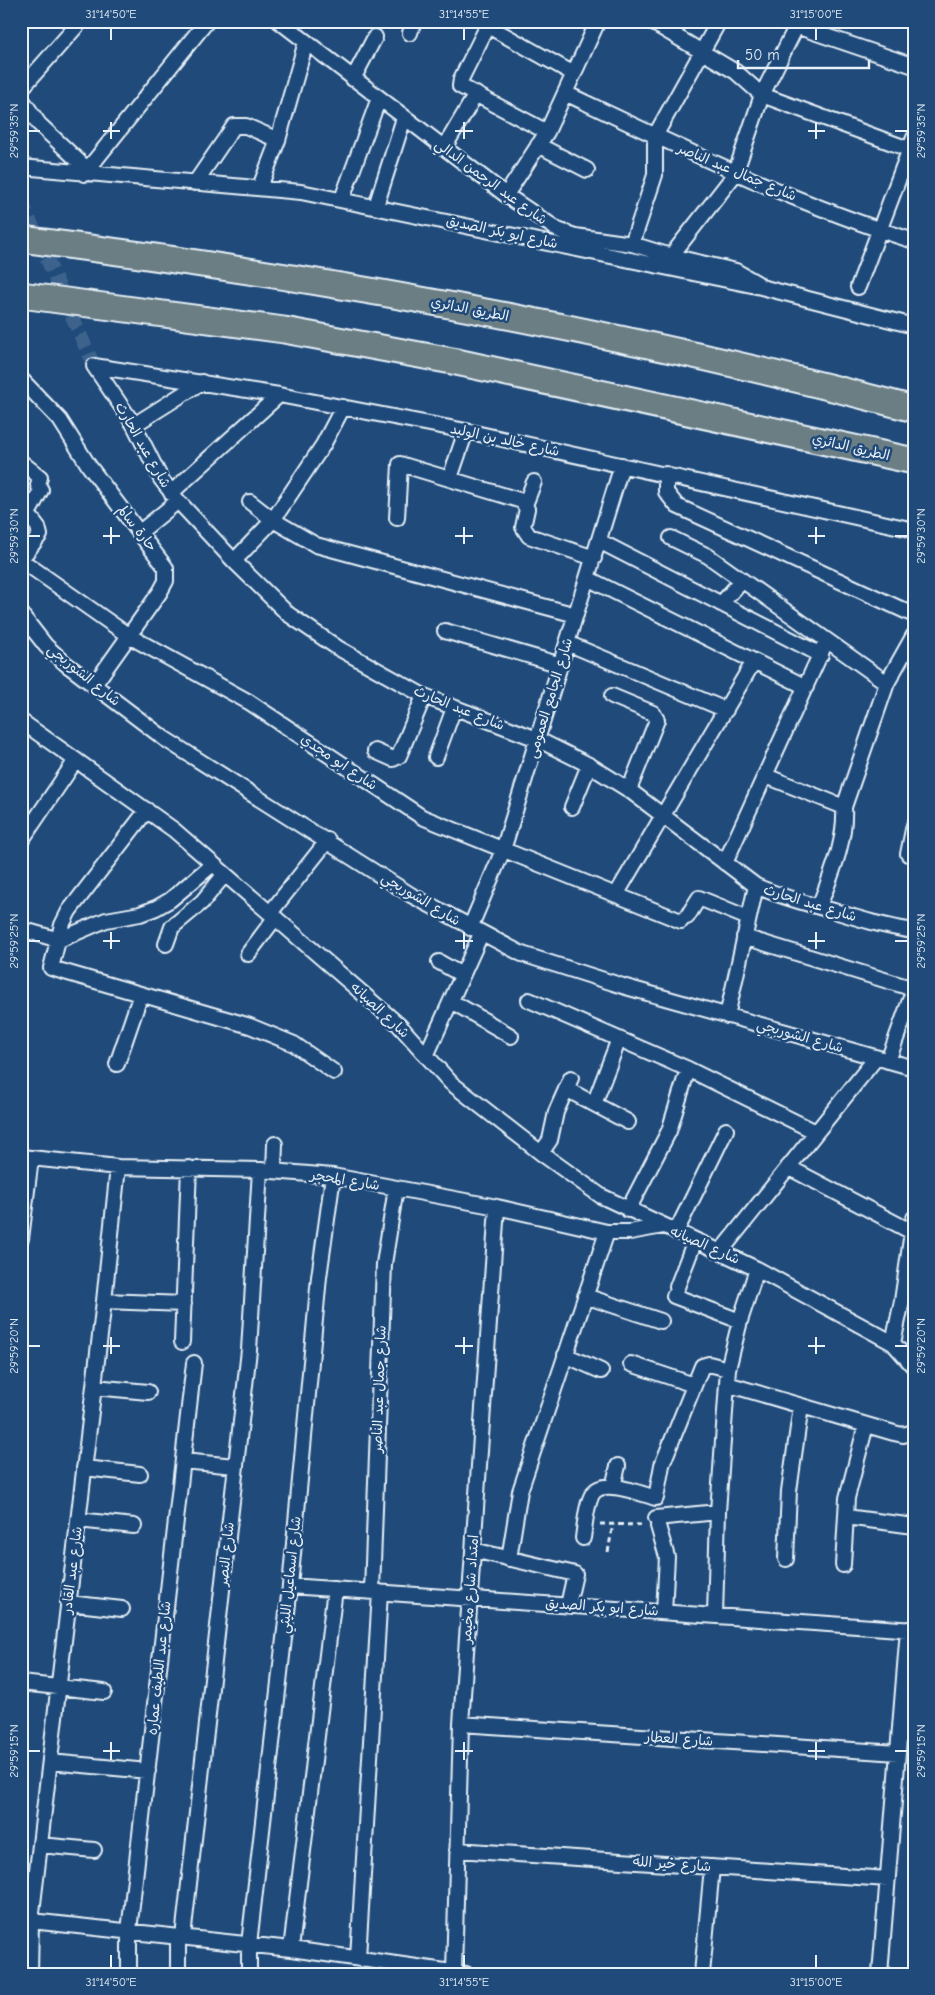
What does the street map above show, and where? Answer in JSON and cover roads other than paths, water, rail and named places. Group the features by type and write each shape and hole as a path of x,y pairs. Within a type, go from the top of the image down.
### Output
{"highway":[{"name":"الطريق الدائري","path":"21,239 294,278 458,306 728,362 914,410"},
{"name":"الطريق الدائري","path":"21,295 284,330 442,359 914,461"}],"street":[{"path":"21,89 81,21"},
{"path":"21,98 39,124 86,172 207,21"},
{"name":"شارع عبد الرحمن الدالي","path":"279,21 506,195 558,230 575,236 632,244 671,256 744,273 761,287"},
{"path":"506,195 547,132 598,21"},
{"path":"650,21 736,72 762,95 913,146 858,287"},
{"path":"672,34 680,21"},
{"path":"632,244 654,174 655,136 719,21"},
{"path":"547,132 460,86 460,82 489,24 574,74"},
{"path":"671,256 736,174 762,95 797,24 914,66"},
{"path":"353,79 375,38"},
{"path":"260,187 278,140 306,42"},
{"path":"444,148 476,94"},
{"name":"شارع جمال عبد الناصر","path":"565,94 736,174 879,230 914,241"},
{"path":"342,199 379,98"},
{"path":"376,206 404,118"},
{"path":"195,183 234,126 246,126 278,140"},
{"path":"538,144 587,170"},
{"name":"شارع ابو بكر الصديق","path":"21,167 260,187 342,199 761,287 914,326"},
{"name":"شارع خالد بن الوليد","path":"94,366 202,382 343,407 666,474 914,530"},
{"name":"شارع عبد الحارث","path":"94,366 134,425 161,479 175,497 234,561 288,614 338,648 424,696 537,739 589,765 629,790 756,886 819,907 914,932"},
{"name":"حارة سالم","path":"21,380 60,420 89,466 166,568 166,581 94,686"},
{"path":"134,425 202,382"},
{"path":"140,532 279,395"},
{"path":"234,561 273,520 323,445 343,407"},
{"path":"450,478 466,432"},
{"path":"21,462 40,477 38,485 41,490 28,514 38,527 40,535 21,559"},
{"path":"397,518 400,464 518,500 525,505"},
{"name":"شارع الجامع العمومى","path":"426,1056 462,975 503,850 622,465"},
{"path":"666,474 666,492 677,506 914,615"},
{"path":"534,482 525,505 527,513 523,526 529,536 594,558"},
{"path":"250,502 273,520 316,545 576,615"},
{"path":"671,538 708,556 886,683"},
{"path":"599,541 820,655"},
{"name":"شارع ابو مجدي","path":"21,559 129,636 249,702 422,817 616,895 684,919 699,898 748,918"},
{"path":"587,578 806,687"},
{"path":"721,604 742,580"},
{"name":"شارع الشوربجي","path":"21,614 46,646 66,664 165,738 328,840 411,896 476,931 522,954 727,1016 914,1068"},
{"path":"445,631 561,665"},
{"path":"819,907 841,847 845,827 844,807 886,683 914,635"},
{"path":"725,863 827,641"},
{"path":"567,644 726,710"},
{"path":"616,895 754,661"},
{"path":"375,750 393,759 399,756 424,696"},
{"path":"612,696 653,713 656,720 629,790"},
{"path":"436,757 454,708"},
{"name":"شارع الصيانه","path":"21,721 174,830 399,1025 451,1083 541,1153 601,1196 721,1251 893,1343"},
{"path":"21,841 76,760"},
{"path":"572,807 589,765"},
{"path":"766,776 844,807"},
{"path":"147,810 69,911 62,925 60,940 51,968 272,1034 301,1049 334,1072"},
{"path":"908,854 914,825"},
{"path":"248,954 273,915 328,840"},
{"path":"21,929 60,940 106,920 140,914 170,900 213,864"},
{"path":"166,944 172,927 202,902 225,874"},
{"path":"727,1016 756,886"},
{"path":"721,1251 816,1132 882,1059 914,989 744,938"},
{"path":"439,962 462,975"},
{"path":"117,1064 141,994"},
{"path":"529,1000 688,1069 816,1132"},
{"path":"451,1001 511,1036"},
{"path":"594,1104 620,1039"},
{"path":"628,1210 669,1131 688,1069"},
{"path":"541,1153 552,1133 556,1112 569,1083 594,1104 628,1122"},
{"path":"676,1232 726,1130"},
{"name":"شارع النصر","path":"178,1974 180,1937 249,1350 267,1170 275,1144"},
{"path":"21,1239 26,1157"},
{"name":"شارع المحجر","path":"26,1157 118,1167 267,1170 333,1176 497,1207 606,1232 630,1232 663,1226"},
{"name":"شارع عبد القادر","path":"30,1974 26,1920 40,1845 118,1167"},
{"path":"788,1167 913,1223 908,1302 893,1343 914,1368"},
{"path":"182,1342 189,1168"},
{"name":"شارع اسماعيل الليثي","path":"249,1974 249,1944 290,1586 319,1277 333,1176"},
{"name":"شارع جمال عبد الناصر","path":"358,1958 376,1592 384,1264 396,1188"},
{"name":"امتداد شارع مخيمر","path":"460,1973 457,1850 460,1724 497,1207"},
{"path":"509,1559 520,1491 606,1232"},
{"path":"695,1240 675,1291 740,1321"},
{"path":"715,1616 718,1512 728,1369 756,1269"},
{"path":"585,1296 661,1321"},
{"path":"104,1301 184,1304"},
{"path":"565,1355 602,1370"},
{"name":"شارع عبد اللطيف عماره","path":"129,1974 129,1931 194,1363"},
{"path":"631,1364 694,1385"},
{"path":"583,1538 593,1493 599,1488 606,1485 656,1498 662,1465 694,1385 705,1364 728,1369"},
{"path":"727,1384 903,1435 914,1432"},
{"path":"94,1386 148,1392"},
{"path":"786,1559 788,1491 801,1406"},
{"path":"843,1565 847,1498 866,1425"},
{"path":"183,1461 235,1466"},
{"path":"613,1487 618,1466"},
{"path":"84,1468 140,1474"},
{"path":"664,1612 667,1557 657,1522 718,1512"},
{"path":"846,1517 914,1526"},
{"path":"78,1520 134,1526"},
{"path":"473,1550 575,1574 568,1605"},
{"name":"شارع ابو بكر الصديق","path":"290,1586 911,1629"},
{"path":"291,1949 335,1589"},
{"path":"68,1603 122,1609"},
{"path":"880,1974 898,1753 911,1629"},
{"path":"21,1683 104,1692"},
{"name":"شارع العطار","path":"460,1724 898,1753"},
{"path":"50,1762 148,1771"},
{"path":"40,1845 94,1850"},
{"name":"شارع خير الله","path":"457,1850 888,1879"},
{"path":"702,1974 712,1867"},
{"path":"26,1920 291,1949 358,1958 392,1969 460,1973"}],"tunnel":[{"path":"21,200 94,366"}]}
